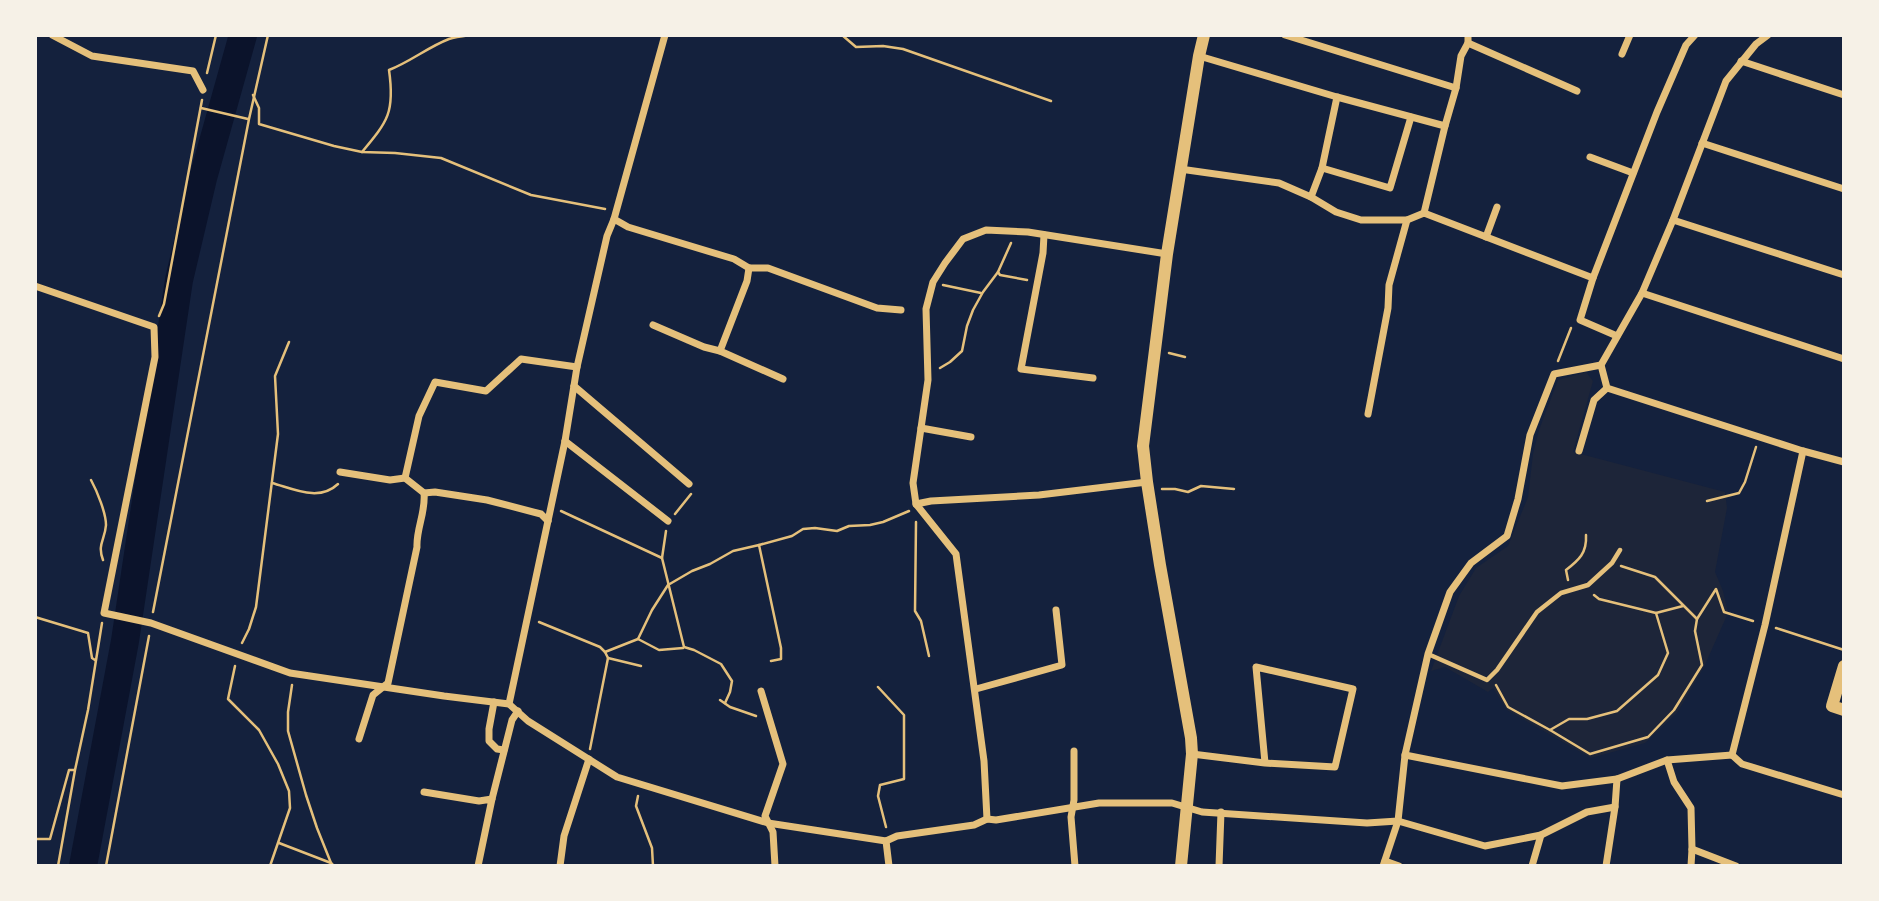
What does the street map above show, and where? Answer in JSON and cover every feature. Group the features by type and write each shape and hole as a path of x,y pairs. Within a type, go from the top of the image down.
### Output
{"street":[{"path":"52,35 92,56 192,71 203,90"},
{"path":"509,704 607,236 665,35"},
{"path":"1181,866 1192,754 1191,738 1143,446 1167,254 1204,35"},
{"path":"1284,35 1456,88"},
{"path":"1622,54 1630,35"},
{"path":"1617,336 1580,320 1633,173 1686,45 1695,35"},
{"path":"1607,387 1601,365 1642,293 1726,81 1756,44 1768,35"},
{"path":"1424,213 1456,88 1461,57 1468,39 1577,92"},
{"path":"1199,56 1445,126"},
{"path":"1741,61 1844,95"},
{"path":"1311,197 1322,169 1337,97"},
{"path":"1322,169 1390,188 1411,117"},
{"path":"1702,143 1844,189"},
{"path":"1590,157 1633,173"},
{"path":"1181,169 1279,183 1336,212 1361,220 1407,220 1424,213 1593,278"},
{"path":"1486,237 1497,207"},
{"path":"614,219 628,227 734,259 749,268 768,268 877,308 901,310"},
{"path":"1368,414 1388,308 1389,285 1407,220"},
{"path":"1672,220 1844,275"},
{"path":"986,819 984,761 976,690 956,554 916,504 913,483 928,380 926,309 933,282 963,239 986,230 1044,235 1167,254"},
{"path":"1044,235 1021,369 1093,378"},
{"path":"720,351 747,281 749,268"},
{"path":"35,286 154,327 155,357 104,613 151,623 295,674 509,704 528,721 617,777 768,823 886,841 897,836 974,825 986,819 996,820 1099,803 1172,803 1202,811 1367,823 1398,821 1485,846 1541,835 1587,812 1615,807"},
{"path":"1642,293 1844,359"},
{"path":"653,325 783,379"},
{"path":"405,478 419,416 435,382 486,391 522,359 578,367"},
{"path":"1399,866 1384,864 1398,821 1405,755 1428,654 1450,592 1471,563 1507,536 1518,499 1530,435 1554,374 1601,365"},
{"path":"574,386 689,484"},
{"path":"1607,387 1803,451 1844,461"},
{"path":"1579,451 1594,400 1607,387"},
{"path":"921,428 971,437"},
{"path":"565,441 668,521"},
{"path":"1732,755 1765,625 1803,451"},
{"path":"340,472 390,480 405,478 424,493 435,492 487,500 541,514 548,521"},
{"path":"916,504 1148,488"},
{"path":"359,739 373,695 388,683 417,547 416,538 425,504 424,493"},
{"path":"976,690 1062,666 1056,610"},
{"path":"1844,666 1832,706 1844,710"},
{"path":"1192,754 1265,763 1335,767 1353,689 1256,667 1265,763"},
{"path":"761,691 783,764 765,816 773,832 775,866"},
{"path":"494,702 489,741 497,749 504,750"},
{"path":"478,866 504,750 512,720 518,711"},
{"path":"1074,751 1074,807 1071,817 1075,866"},
{"path":"1405,755 1562,786 1617,779 1667,760 1732,755"},
{"path":"1732,755 1741,764 1844,795"},
{"path":"559,866 564,836 589,759"},
{"path":"1667,760 1674,782 1692,808 1691,866"},
{"path":"1606,866 1617,779"},
{"path":"424,792 479,801 492,799"},
{"path":"1219,866 1220,812"},
{"path":"1532,866 1541,835"},
{"path":"886,841 889,866"},
{"path":"1692,849 1736,866"}],"lane":[{"path":"1428,654 1487,680 1497,670 1536,612 1561,593 1588,585 1612,563 1620,550"}],"path":[{"path":"154,327 164,304 203,90 216,35"},
{"path":"106,866 248,119 268,35"},
{"path":"362,152 389,114 392,88 389,70 450,39 471,35"},
{"path":"842,35 856,47 883,46 903,49 1051,101"},
{"path":"253,95 259,107 260,124 362,152 441,158 531,195 606,209 614,219"},
{"path":"201,108 248,119"},
{"path":"928,380 962,351 967,326 982,293 998,272 1011,244 1013,231"},
{"path":"998,272 1000,275 1038,281"},
{"path":"933,282 982,293"},
{"path":"1554,374 1572,325 1580,320"},
{"path":"270,866 290,808 289,790 259,730 228,699 237,654 256,607 278,434 275,376 289,342"},
{"path":"1707,501 1738,493 1745,482 1759,437"},
{"path":"272,483 310,495 333,489 350,473"},
{"path":"91,480 106,524 100,550 111,579"},
{"path":"684,647 662,558 668,521 694,491 689,484"},
{"path":"1148,488 1188,492 1201,486 1234,489"},
{"path":"605,652 638,639 668,584 733,551 792,536 803,529 837,531 849,526 883,522 908,513 916,504"},
{"path":"916,504 915,611 921,621 929,656"},
{"path":"551,506 662,558"},
{"path":"1571,590 1566,570 1580,559 1587,546 1586,536"},
{"path":"759,545 781,648 781,659 771,661"},
{"path":"1612,563 1655,577 1697,619"},
{"path":"1583,586 1599,599 1656,613 1684,606"},
{"path":"1490,677 1508,707 1590,754 1648,737 1674,710 1702,665 1695,631 1697,619 1716,589 1724,612 1844,650"},
{"path":"58,866 104,613"},
{"path":"1550,730 1569,719 1587,719 1617,711 1658,675 1668,653 1656,613"},
{"path":"35,617 89,633 92,658 96,661"},
{"path":"527,617 600,647 608,658 589,759"},
{"path":"638,639 659,650 684,647 694,650 721,664 732,681 725,704"},
{"path":"608,658 641,666"},
{"path":"295,674 288,712 288,731 306,795 332,865"},
{"path":"878,687 904,715 904,779 880,785 878,796 886,829 886,841"},
{"path":"720,700 771,725"},
{"path":"35,839 50,839 69,770 75,770"},
{"path":"641,785 636,806 652,848 653,866"},
{"path":"279,843 332,865"}],"shaded area":[{"path":"1586,372 1593,381 1573,452 1725,492 1727,508 1715,572 1728,613 1704,667 1677,713 1645,743 1591,758 1507,710 1493,688 1488,692 1445,667 1431,671 1459,596 1476,568 1508,546 1528,497 1539,430 1558,380"}],"waterway":[{"path":"83,866 125,641 179,280 203,178 243,35"}]}
